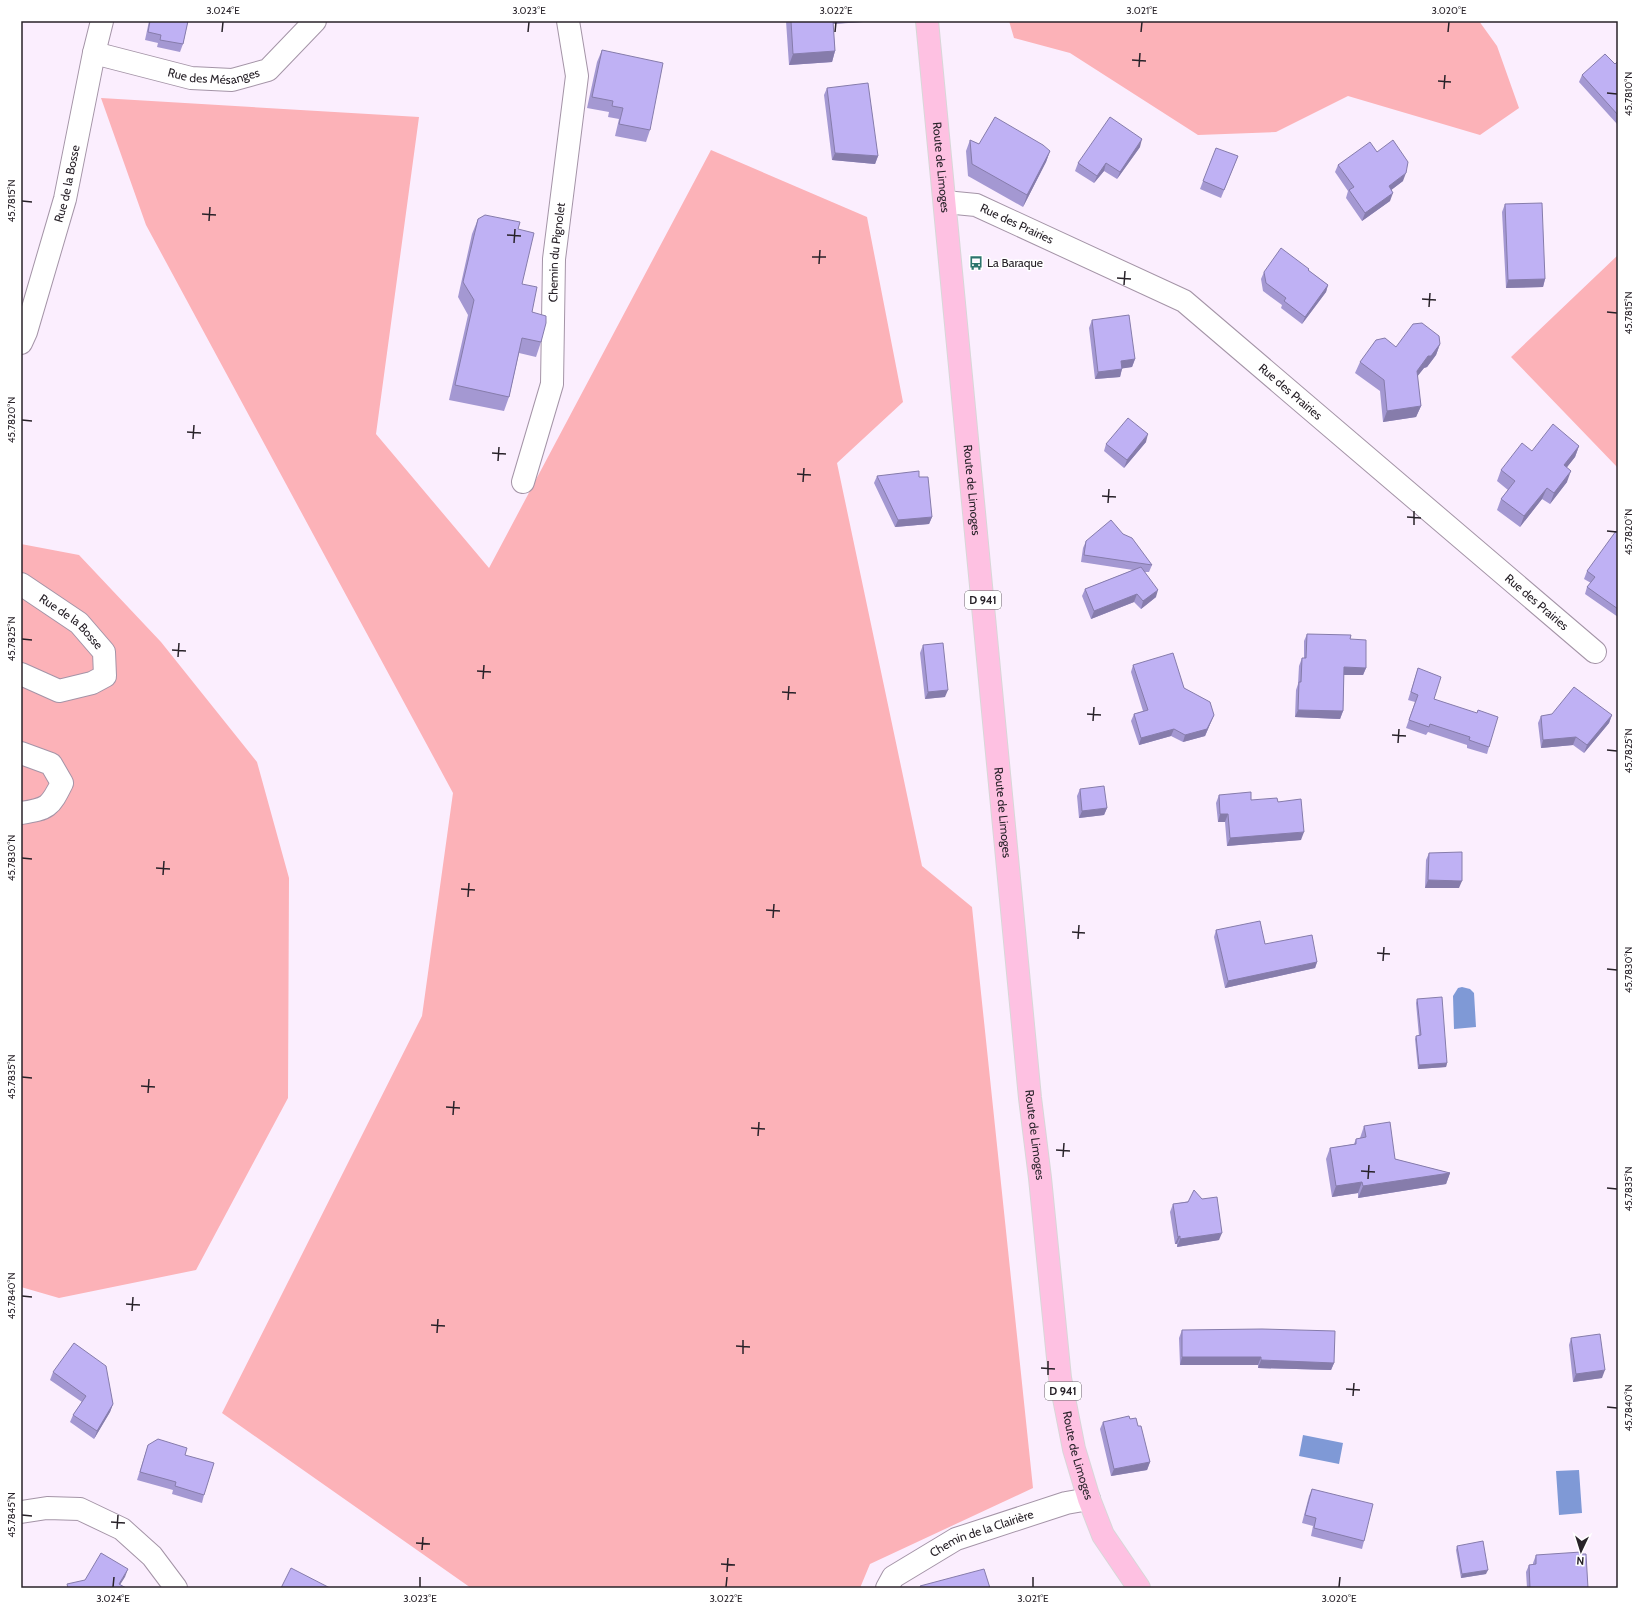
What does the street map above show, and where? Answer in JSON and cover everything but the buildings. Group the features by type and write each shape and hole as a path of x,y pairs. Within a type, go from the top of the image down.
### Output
{"main road":[{"name":"Route de Limoges","path":"927,21 1030,1098 1060,1378 1074,1449 1089,1499 1104,1535 1138,1588"}],"street":[{"name":"Rue de la Bosse","path":"21,343 26,332 65,199 94,53 102,21"},
{"name":"Rue des Mésanges","path":"94,53 191,78 232,80 268,70 315,21"},
{"name":"Chemin du Pignolet","path":"523,482 552,384 554,259 577,76 568,21"},
{"name":"Rue des Prairies","path":"945,202 976,205 1184,301 1595,652"},
{"name":"Rue de la Bosse","path":"21,584 79,623 104,652 105,676 92,683 59,691 21,674"},
{"path":"21,753 52,764 62,783 54,799 42,810 21,813"},
{"name":"Chemin de la Clairière","path":"887,1588 893,1577 956,1539 1066,1503 1089,1499"},
{"path":"21,1512 47,1508 80,1510 122,1529 152,1556 176,1588"}],"shaded area":[{"path":"1009,21 1479,21 1497,46 1519,108 1480,135 1348,96 1276,132 1198,135 1070,53 1014,38"},
{"path":"101,98 419,117 376,434 489,568 711,150 867,217 903,402 837,463 922,866 972,907 1033,1488 870,1564 860,1588 471,1588 222,1413 422,1016 453,793 146,225"},
{"path":"1618,255 1618,468 1511,357"},
{"path":"21,544 79,555 161,642 257,762 289,878 288,1098 196,1270 59,1298 21,1287"}],"water":[{"path":"1462,987 1470,989 1474,993 1476,1027 1454,1029 1453,996 1458,988"},
{"path":"1303,1435 1343,1443 1339,1464 1299,1456"},
{"path":"1579,1470 1582,1513 1559,1515 1556,1471"}],"place":[{"name":"La Baraque","path":"976,263"}]}
